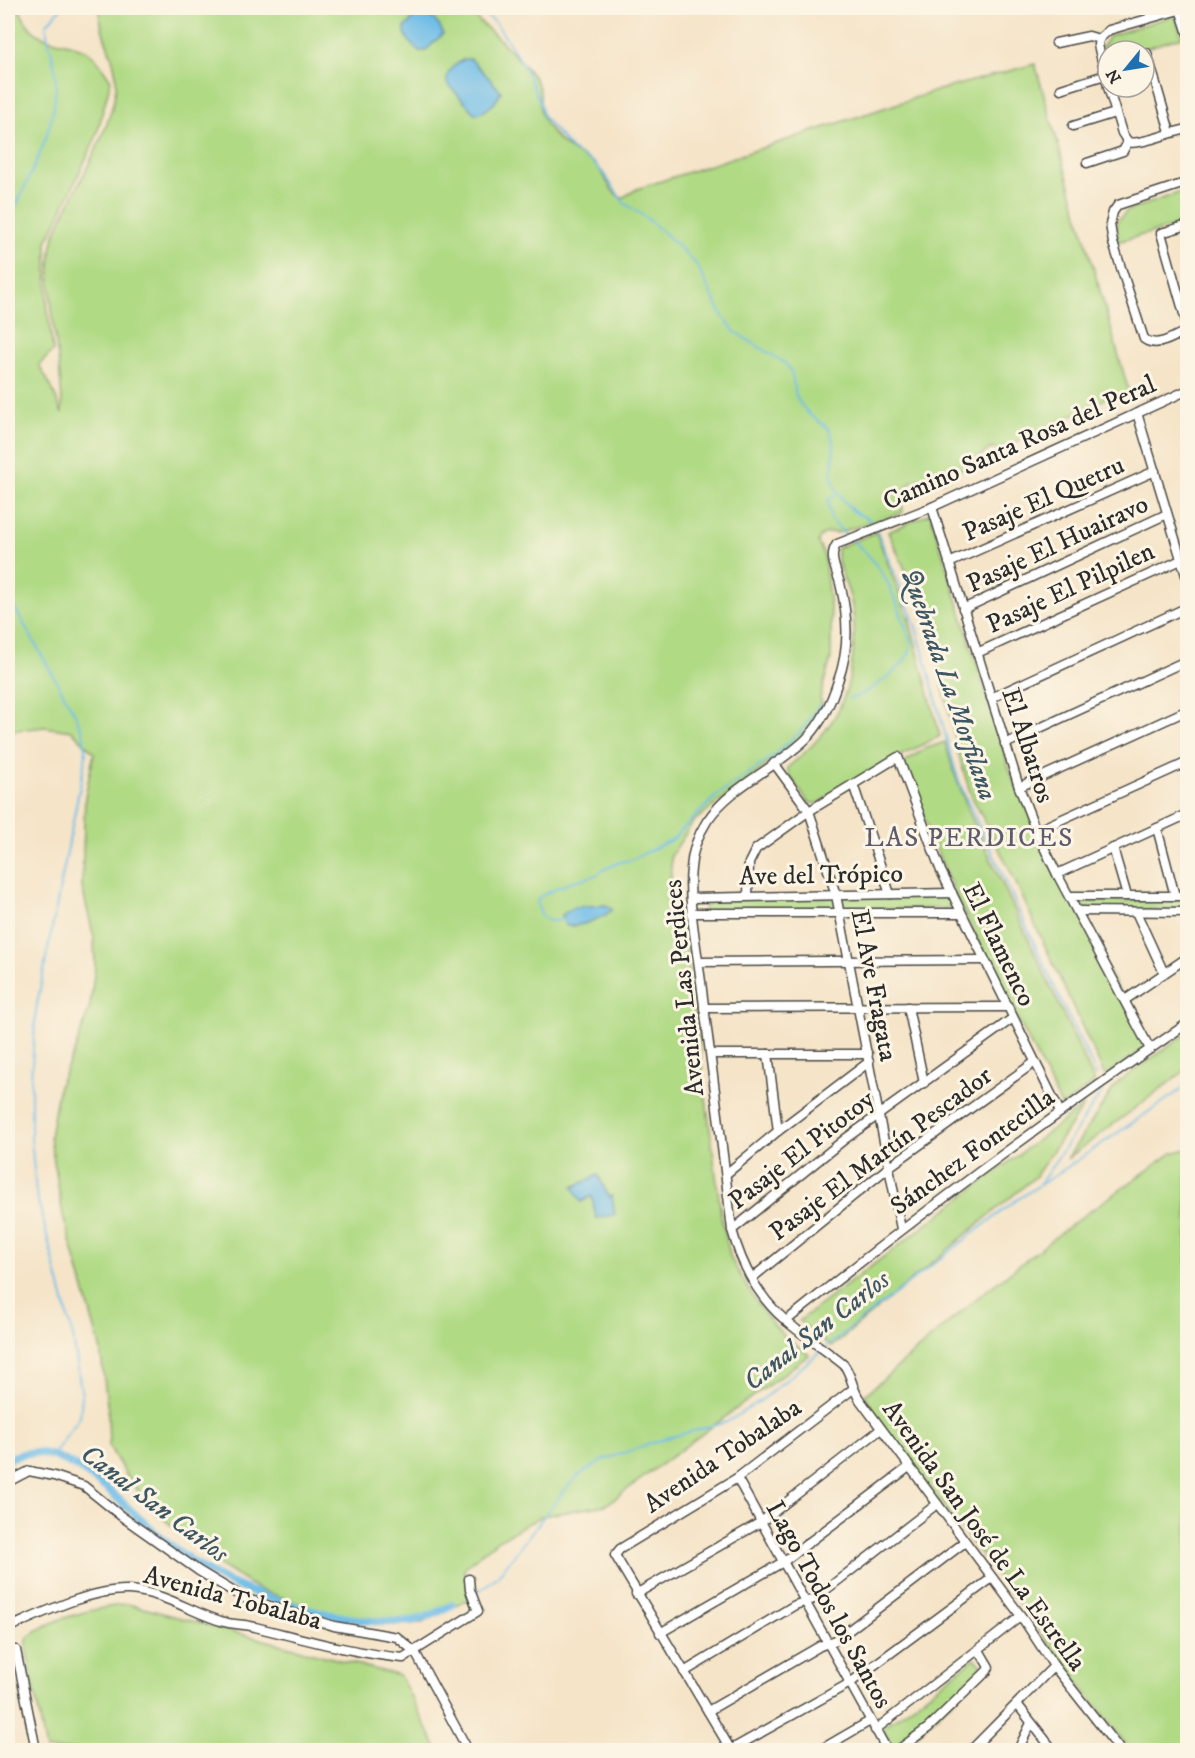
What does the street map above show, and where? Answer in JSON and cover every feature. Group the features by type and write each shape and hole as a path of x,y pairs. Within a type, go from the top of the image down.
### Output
{"street":[{"path":"1056,43 1089,36 1099,39 1109,30 1150,12 1183,8 1188,34"},
{"path":"1061,89 1096,78"},
{"path":"1156,84 1170,132"},
{"path":"1111,99 1122,133 1128,142 1135,144 1170,132 1188,129"},
{"path":"1073,126 1115,113"},
{"path":"1087,163 1124,151 1128,142"},
{"path":"1188,182 1118,205 1113,212 1110,224 1113,243 1141,332 1147,342 1157,344 1188,329 1161,233 1188,225"},
{"name":"Camino Santa Rosa del Peral","path":"866,531 932,507 1188,390"},
{"path":"1137,413 1188,582"},
{"name":"Pasaje El Quetru","path":"949,563 1155,471"},
{"name":"El Albatros","path":"932,507 1005,744 1036,831 1150,1049"},
{"name":"Pasaje El Huairavo","path":"963,609 1167,514"},
{"name":"Avenida Las Perdices","path":"820,1345 786,1321 767,1301 743,1261 732,1230 690,878 692,858 698,839 708,821 728,798 810,735 831,701 845,656 847,636 844,599 832,551 839,542 866,531"},
{"name":"Pasaje El Pilpilen","path":"977,653 1181,560"},
{"path":"991,698 1188,607"},
{"path":"1005,744 1188,660"},
{"path":"1019,787 1188,710"},
{"name":"El Flamenco","path":"853,784 898,757 933,851 961,913 1060,1112"},
{"path":"1036,831 1188,762"},
{"name":"El Ave Fragata","path":"774,763 809,811 841,913 901,1229"},
{"path":"747,896 749,863 756,849 809,811 853,784 890,894"},
{"path":"1057,874 1188,814"},
{"path":"1157,828 1175,896"},
{"path":"1113,848 1127,896"},
{"name":"Ave del Trópico","path":"692,898 952,893"},
{"path":"1070,896 1188,896"},
{"path":"1079,911 1188,912"},
{"path":"1136,912 1164,973"},
{"name":"Ave del Trópico","path":"693,913 961,913"},
{"path":"1125,1000 1188,957"},
{"path":"699,962 984,960"},
{"path":"704,1008 1007,1006"},
{"path":"908,1007 924,1083"},
{"name":"Pasaje El Pitotoy","path":"732,1230 837,1145 1013,1018"},
{"name":"Sánchez Fontecilla","path":"786,1321 901,1229 1060,1112 1188,1023"},
{"path":"711,1054 868,1058"},
{"path":"768,1054 778,1131"},
{"path":"726,1174 868,1058"},
{"name":"Pasaje El Martín Pescador","path":"752,1278 889,1167 1035,1062"},
{"name":"Avenida San José de La Estrella","path":"820,1345 844,1365 850,1374 853,1389 881,1429 1021,1616 1054,1666 1120,1750"},
{"name":"Avenida Tobalaba","path":"636,1594 615,1556 620,1549 737,1478 853,1389"},
{"path":"881,1429 761,1522 636,1594 730,1750 850,1683 992,1578"},
{"path":"660,1633 783,1562 909,1467"},
{"path":"8,1482 29,1471 84,1486 121,1516 199,1571 244,1598 334,1626 397,1637 415,1652 468,1750"},
{"name":"Lago Todos los Santos","path":"737,1478 886,1750"},
{"path":"684,1672 795,1605 816,1597 937,1504"},
{"path":"708,1711 836,1640 965,1542"},
{"name":"Avenida Tobalaba","path":"8,1628 70,1603 109,1591 130,1590 173,1600 226,1622 403,1658 478,1611 470,1590 469,1579"},
{"path":"875,1730 1021,1616"},
{"path":"16,1650 36,1750"},
{"path":"898,1750 928,1728 987,1671 990,1666 979,1650"},
{"path":"971,1750 1054,1666"},
{"path":"1017,1704 1053,1750"},
{"path":"820,1750 870,1720"},
{"path":"1018,1750 1031,1723"}],"green space":[{"path":"8,8 19,8 25,22 41,36 70,44 91,54 111,80 96,137 47,242 47,303 53,351 39,365 53,390 62,414 61,380 52,311 51,253 57,228 98,146 109,118 116,88 112,57 102,28 100,8 464,8 508,48 532,75 539,88 541,113 552,133 569,149 595,164 614,192 622,198 637,189 939,90 1035,64 1129,392 1105,399 1001,450 992,448 944,481 921,479 911,482 902,498 902,513 837,533 828,533 819,538 818,543 824,555 831,616 831,658 820,698 825,711 806,735 693,822 671,856 671,891 682,915 722,1221 731,1259 769,1319 785,1337 809,1355 606,1505 542,1516 498,1540 464,1568 470,1598 422,1623 388,1625 347,1621 258,1589 214,1562 153,1510 126,1475 109,1446 108,1411 100,1347 63,1215 50,1137 59,1085 75,1050 90,1006 95,967 94,938 82,887 85,797 94,753 72,731 45,727 8,731 8,117 11,107"},
{"path":"1175,15 1182,37 1156,45 1156,39 1107,39 1109,36"},
{"path":"1187,190 1187,223 1117,242 1117,221 1127,211"},
{"path":"930,513 1012,777 1147,1047 1105,1076 1009,868 971,795 961,763 926,615 888,532"},
{"path":"876,532 909,619 940,736 898,757 817,804 808,802 788,773 788,767 803,755 834,718 848,684 853,656 853,613 838,561 837,548"},
{"path":"945,742 969,812 1094,1080 1094,1083 1062,1107 957,898 903,763 925,749"},
{"path":"951,895 958,908 704,912 703,899"},
{"path":"1187,900 1187,909 1086,910 1080,901"},
{"path":"1187,1033 1187,1069 1067,1159 1117,1083"},
{"path":"1084,1105 1035,1177 831,1347 799,1321"},
{"path":"1187,1149 1187,1750 1130,1750 886,1430 865,1395 977,1298 1072,1224 1172,1153"},
{"path":"128,1604 400,1676 438,1750 46,1750 26,1647 28,1637 37,1630 62,1619"},
{"path":"975,1658 985,1669 918,1734 894,1750 883,1728"}],"water":[{"path":"419,13 434,20 440,26 443,34 425,51 419,51 413,46 405,31 405,27"},
{"path":"465,59 471,59 501,91 491,106 475,114 447,83 452,68"},
{"path":"605,905 612,910 589,922 565,925 562,915 574,907"},
{"path":"598,1175 609,1197 612,1196 615,1215 596,1218 592,1196 581,1202 573,1187"}],"waterway":[{"path":"8,224 40,154 52,118 56,73 46,25 61,8"},
{"name":"Quebrada La Morfilana","path":"477,8 495,22 523,64 540,102 543,116 551,126 572,150 594,163 624,203 668,236 696,264 723,317 735,332 785,363 791,371 796,396 801,405 829,429 834,444 832,477 838,494 854,512 872,523"},
{"path":"838,494 828,500 831,519 847,537"},
{"name":"Quebrada La Morfilana","path":"877,531 916,628 962,789 1097,1075"},
{"path":"849,699 866,692 886,679 902,663 911,647 897,603 880,569 852,540"},
{"path":"8,596 75,714 83,733 86,755 36,1010 31,1079 31,1138 36,1193 73,1337 82,1396 80,1417 53,1455"},
{"path":"562,919 552,921 544,918 537,901 541,896 570,882 597,875 601,871 620,862 631,860 673,839 716,796 775,755 800,732 820,704"},
{"name":"Canal San Carlos","path":"826,1347 1015,1201 1188,1085"},
{"name":"Quebrada La Morfilana","path":"1040,1184 1102,1092"},
{"name":"Canal San Carlos","path":"475,1594 497,1577 562,1493 578,1476 603,1460 667,1438 727,1422 763,1399 821,1351"},
{"name":"Canal San Carlos","path":"8,1460 27,1453 47,1454 66,1461 105,1487 158,1535 196,1564 242,1588 269,1598 329,1614 385,1622 420,1619 452,1605"}],"district":[{"name":"LAS PERDICES","path":"969,837"}]}
